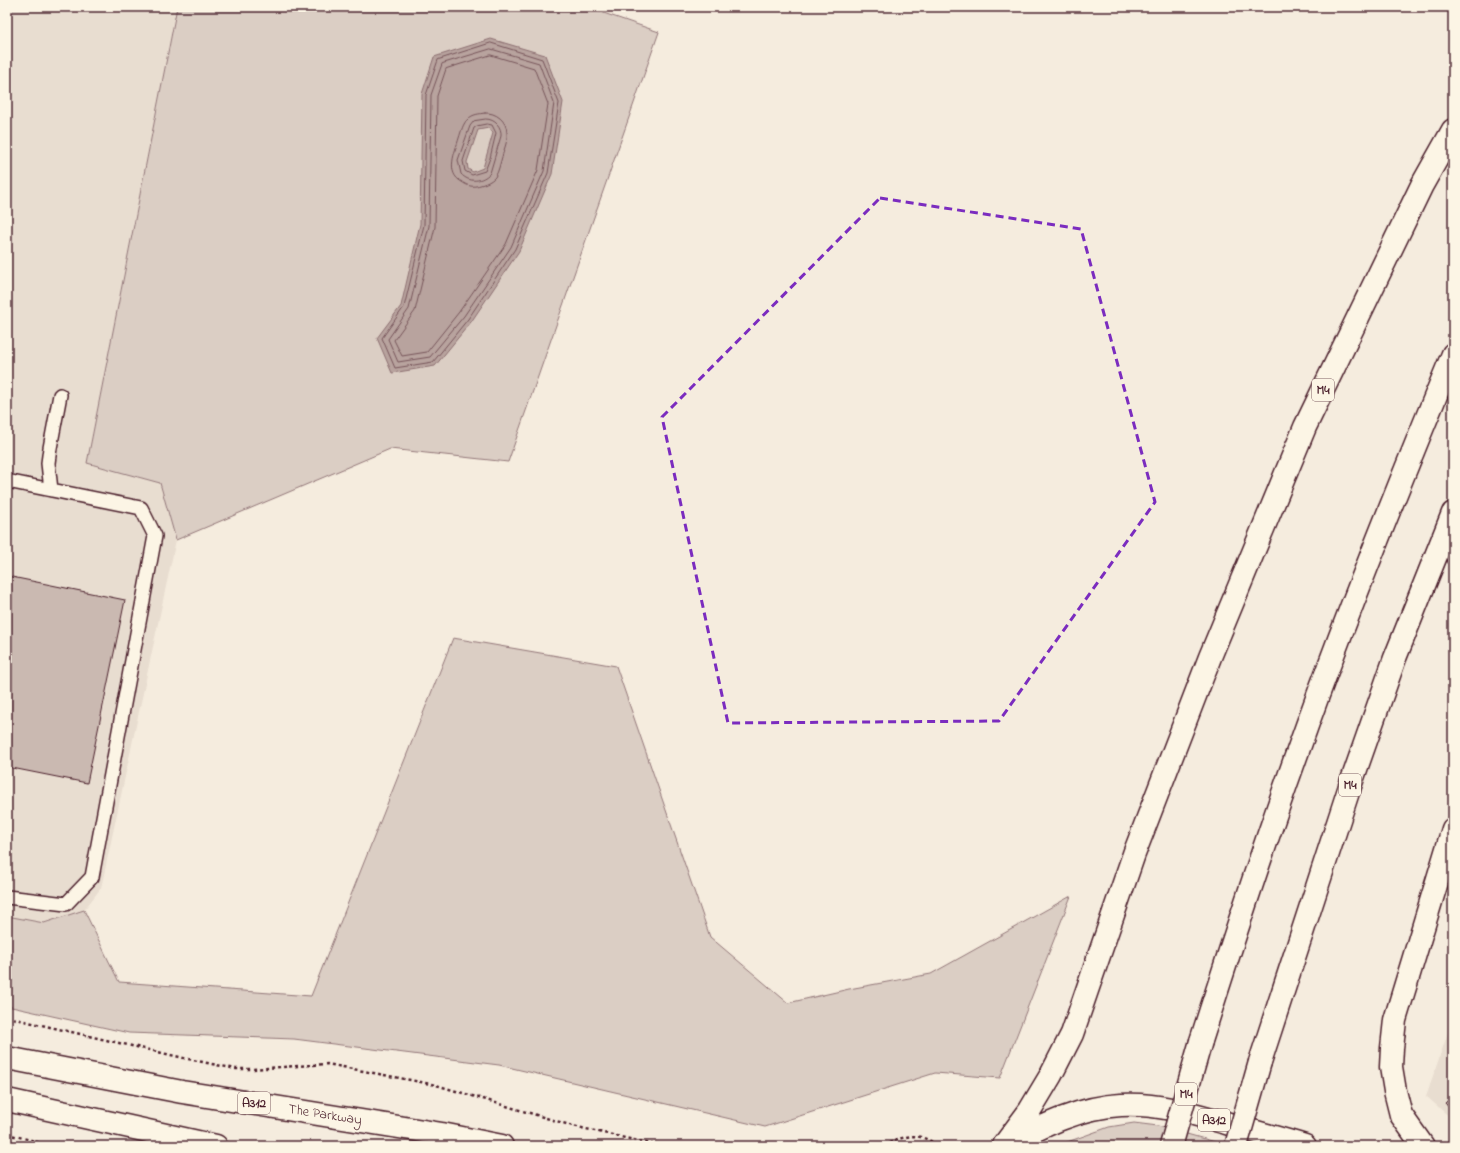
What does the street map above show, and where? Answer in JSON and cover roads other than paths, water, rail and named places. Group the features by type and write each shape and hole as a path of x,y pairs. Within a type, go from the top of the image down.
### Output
{"highway":[{"name":"M4","path":"1004,1145 1030,1110 1051,1075 1072,1034 1134,854 1210,657 1305,427 1422,185 1453,130"},
{"name":"M4","path":"1171,1146 1201,1041 1250,890 1300,746 1364,573 1413,449 1453,354"},
{"name":"M4","path":"1236,1146 1260,1062 1349,789 1387,680 1453,513"},
{"path":"1423,1146 1401,1115 1394,1091 1391,1067 1392,1048 1395,1020 1453,829"},
{"name":"The Parkway","path":"7,1058 182,1092 442,1134 502,1146"},
{"path":"7,1100 216,1146"},
{"name":"A312","path":"1004,1145 1049,1123 1081,1112 1120,1105 1151,1105 1181,1110 1305,1146"}],"lane":[{"path":"51,490 48,463 60,395"},
{"path":"7,481 141,508 155,536 92,877 66,904 7,897"}],"water":[{"path":"491,39 545,55 563,102 552,174 519,251 471,322 435,366 392,373 377,338 401,306 420,224 422,94 434,57","holes":["489,128 493,133 483,168 473,172 468,169 467,162 478,130"]}]}
